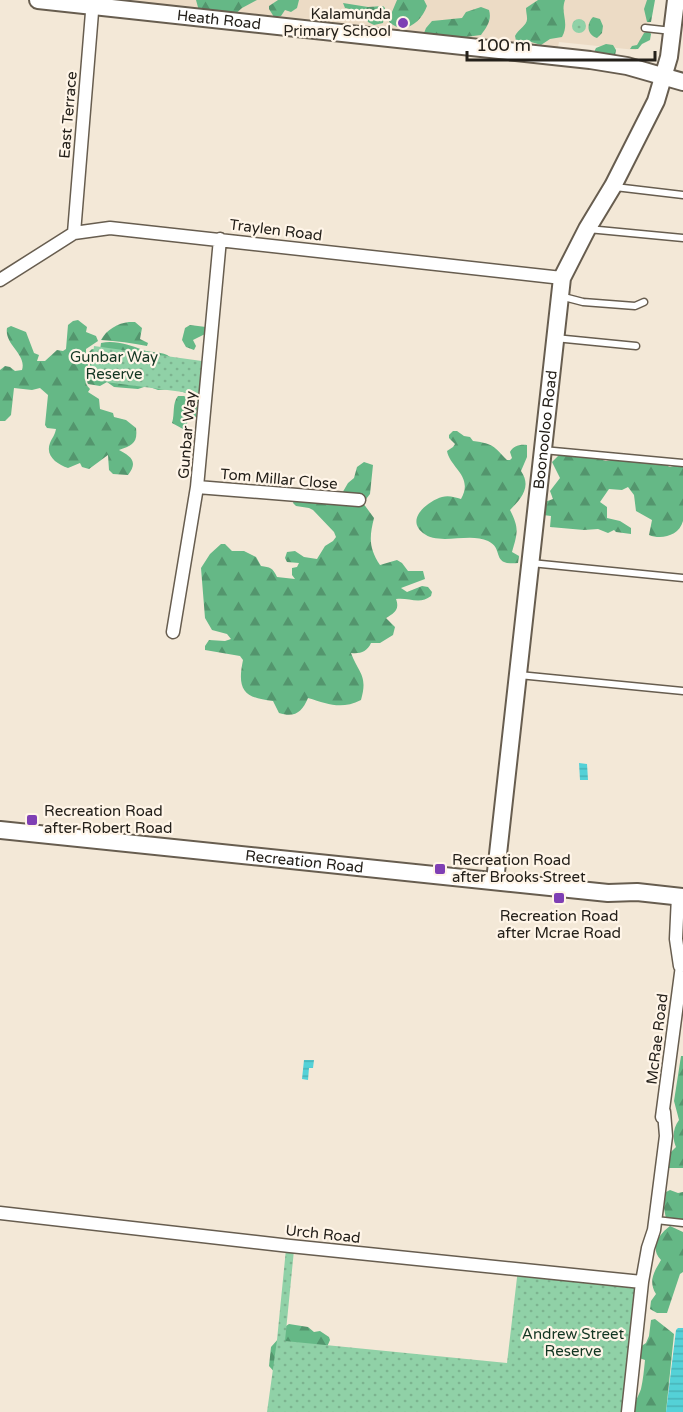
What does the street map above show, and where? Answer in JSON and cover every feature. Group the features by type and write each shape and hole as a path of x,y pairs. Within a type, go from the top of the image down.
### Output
{"street":[{"name":"Heath Road","path":"38,0 93,3 591,60 627,66 683,82"},
{"name":"Boonooloo Road","path":"495,881 562,278 587,229 613,186 656,101 669,57 676,0"},
{"name":"East Terrace","path":"74,233 93,3"},
{"name":"Traylen Road","path":"0,280 74,233 110,228 562,278"},
{"name":"Gunbar Way","path":"173,633 197,487 220,239"},
{"name":"Tom Millar Close","path":"197,487 359,500"},
{"name":"Recreation Road","path":"0,830 608,893 637,892 680,902"},
{"name":"McRae Road","path":"648,1248 647,1228 658,1134 664,1112 682,964 676,939 680,902"},
{"name":"McRae Road","path":"628,1412 642,1282 654,1230 666,1136 664,1112"},
{"name":"Urch Road","path":"0,1213 290,1246 642,1282"}],"lane":[{"path":"645,28 673,31"},
{"path":"613,186 683,195"},
{"path":"587,229 683,237"},
{"path":"560,296 583,302 634,306 644,302"},
{"path":"555,338 636,346"},
{"path":"542,450 683,463"},
{"path":"530,562 683,578"},
{"path":"517,675 683,691"},
{"path":"655,1220 683,1223"}],"shaded area":[{"name":"Kalamunda Primary School","path":"93,0 652,0 649,33 636,50 559,42 556,57"}],"green space":[{"path":"196,0 257,0 242,8 232,17 199,11"},
{"path":"278,0 299,0 297,8 291,12 285,10 281,16 274,17 269,6"},
{"path":"397,0 424,0 427,6 417,22 401,28 389,22"},
{"path":"538,0 565,0 565,27 562,37 550,39 541,45 531,42 527,48 517,45 515,36 527,20 526,8"},
{"path":"647,0 655,0 651,22 647,22 644,9"},
{"path":"343,3 368,7 383,6 385,8 383,23 374,25 368,22 366,15 357,16 354,10 345,8"},
{"path":"481,7 489,10 490,17 481,35 458,38 426,36 424,33 432,21 462,18 466,12"},
{"path":"593,17 600,19 603,26 602,33 597,38 591,34 589,29 589,23"},
{"path":"576,19 582,19 586,26 582,33 576,33 572,29 572,23"},
{"path":"649,31 650,40 638,49 630,49 637,45 644,33"},
{"path":"606,44 613,45 616,50 615,56 593,54 596,48"},
{"path":"78,320 87,327 86,332 96,336 98,341 86,349 86,355 92,349 100,350 101,343 112,342 164,354 177,364 196,392 192,395 173,389 158,390 147,386 138,389 114,387 107,382 100,386 88,384 86,379 90,364 86,356 88,366 85,381 90,389 88,392 99,399 100,409 113,413 114,417 126,420 136,428 133,443 119,450 132,460 133,466 128,475 113,474 109,470 108,455 89,469 82,467 80,463 68,468 53,459 49,448 56,429 47,428 45,425 48,395 40,388 32,390 14,388 11,415 5,421 0,421 0,370 5,366 15,371 22,370 23,364 9,339 7,328 11,326 26,332 34,353 39,355 37,361 45,361 57,350 66,349 68,325"},
{"path":"135,322 142,328 140,339 148,343 147,346 101,340 113,328"},
{"path":"190,325 206,327 205,334 193,340 196,346 194,350 186,347 182,340 185,328"},
{"name":"Gunbar Way Reserve","path":"94,346 209,362 206,395 90,380"},
{"path":"178,396 184,396 192,401 200,399 196,417 188,418 183,429 172,423"},
{"path":"453,431 470,437 473,441 493,446 507,460 512,458 510,452 513,448 527,445 527,457 521,471 525,482 524,492 510,510 517,530 512,552 519,556 518,563 504,562 493,544 488,541 472,538 430,537 418,528 417,517 425,506 444,496 461,499 464,491 463,478 447,451 455,444 449,438"},
{"path":"585,455 606,461 616,459 663,464 670,467 683,464 683,521 678,530 664,537 649,535 652,520 636,511 634,495 628,487 622,490 609,489 600,502 607,507 607,518 620,521 631,528 631,534 614,530 608,533 598,529 550,527 551,516 543,515 542,503 553,499 550,491 560,478 552,462 558,456"},
{"path":"364,462 373,465 370,494 363,503 374,518 371,543 376,559 380,565 397,560 408,571 423,571 425,579 401,588 407,592 422,586 428,587 432,592 431,596 423,600 396,599 397,609 386,618 395,627 393,635 380,643 371,643 363,652 351,653 362,675 364,685 361,700 341,705 308,698 297,713 289,715 279,713 273,701 255,697 244,690 241,678 243,660 240,656 205,650 209,640 231,639 227,634 212,630 205,618 201,568 210,554 221,544 225,544 232,551 244,551 256,557 261,566 271,568 277,577 295,579 292,575 292,568 297,567 299,563 287,562 285,558 287,552 295,551 304,557 317,559 325,546 336,537 313,510 296,506 293,503 294,500 341,495 354,478 357,467"},
{"path":"681,1056 683,1056 683,1168 667,1168 668,1155 676,1147 674,1133 679,1120 674,1101"},
{"path":"670,1190 683,1192 683,1221 666,1219 664,1208 666,1192"},
{"path":"670,1226 683,1232 683,1272 680,1274 667,1313 657,1313 650,1309 651,1301 656,1294 652,1285 653,1277 661,1260 657,1255 656,1246 659,1237"},
{"name":"Andrew Street Reserve","path":"286,1249 294,1250 285,1341 507,1363 518,1269 642,1282 628,1412 267,1412"},
{"path":"655,1319 674,1334 666,1412 632,1412 641,1389 645,1360 636,1357 640,1347 646,1343 649,1336 651,1320"},
{"path":"289,1324 308,1327 314,1332 320,1331 330,1340 327,1347 277,1375 269,1366 271,1347"}],"water":[{"path":"579,763 587,764 588,780 580,780"},
{"path":"304,1060 314,1060 313,1068 309,1068 308,1080 302,1079"},
{"path":"683,1328 683,1412 666,1412 676,1330"}],"place":[{"name":"Kalamunda Primary School","path":"403,23"},
{"name":"Recreation Road after Robert Road","path":"32,820"},
{"name":"Recreation Road after Brooks Street","path":"440,869"},
{"name":"Recreation Road after Mcrae Road","path":"559,898"}]}
